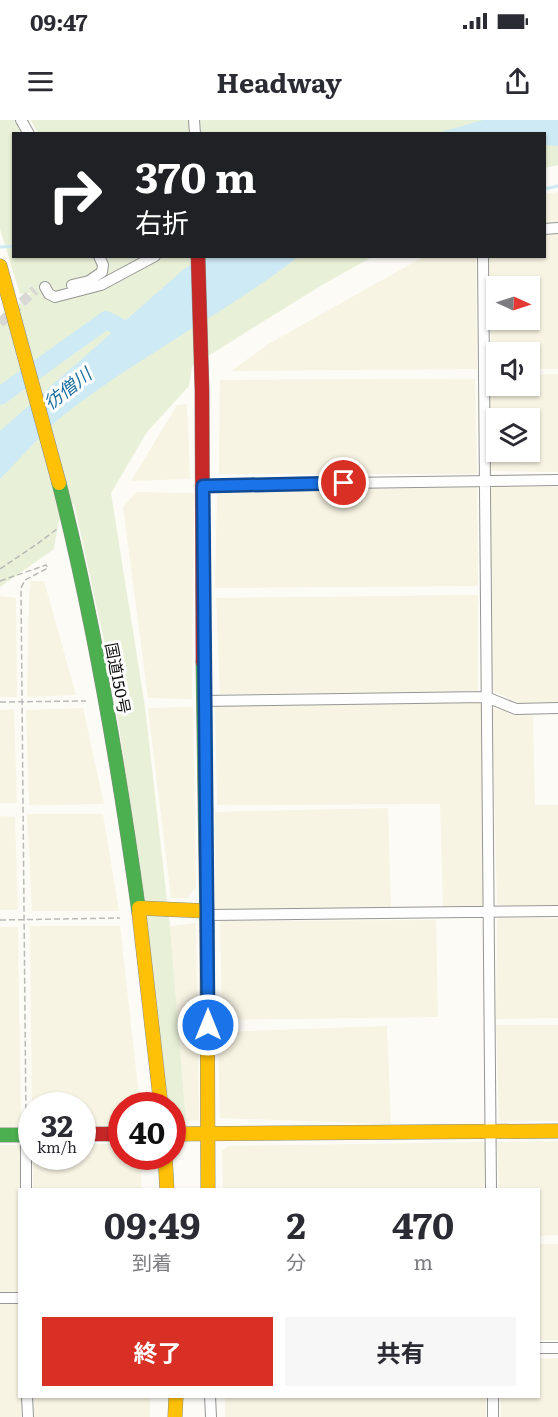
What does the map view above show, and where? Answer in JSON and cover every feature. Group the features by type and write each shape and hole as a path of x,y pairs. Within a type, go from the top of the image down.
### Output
{"main road":[{"path":"198,258 202,366 208,1188"},
{"name":"国道150号","path":"0,266 65,502 91,615 132,851 150,986 160,1092"},
{"path":"139,908 207,913"},
{"path":"186,1134 558,1131"},
{"path":"0,1135 18,1135"},
{"path":"166,1170 167,1188"},
{"path":"176,1398 176,1417"}],"street":[{"path":"100,258 104,265 102,272 96,278 57,290 40,289 55,297 101,285 150,258"},
{"path":"483,258 491,1188"},
{"path":"203,486 558,480"},
{"path":"203,701 486,697 516,709 558,708"},
{"path":"207,913 558,911"},
{"path":"26,1188 27,1170"},
{"path":"0,1298 18,1298"},
{"path":"540,1348 558,1348"},
{"path":"27,1398 28,1417"},
{"path":"210,1398 211,1417"},
{"path":"493,1398 494,1417"}],"path":[{"path":"0,569 69,519"},
{"path":"0,581 46,565 48,568 25,580 21,588 28,1092"},
{"path":"0,702 86,701"},
{"path":"0,920 120,918"}],"shaded area":[{"path":"558,192 558,225 546,225 546,194"},
{"path":"558,234 558,369 540,369 540,342 491,342 491,330 540,330 540,276 489,276 488,258 546,258 546,235"},
{"path":"421,258 476,258 477,369 231,371 270,343"},
{"path":"558,374 558,472 490,471 490,462 540,462 540,408 490,408 490,396 540,396 540,375"},
{"path":"475,379 477,474 219,474 220,380"},
{"path":"187,404 190,479 131,481 177,405"},
{"path":"477,487 478,586 215,588 217,491"},
{"path":"491,487 558,487 558,703 520,704 492,690"},
{"path":"136,492 194,493 192,699 148,698 123,507"},
{"path":"31,581 44,581 76,695 27,697"},
{"path":"478,595 478,692 220,694 216,598"},
{"path":"0,596 16,598 17,697 0,697"},
{"path":"481,701 484,908 443,907 440,804 217,805 215,706"},
{"path":"193,707 196,887 188,898 171,898 148,708"},
{"path":"83,708 104,804 29,805 26,710"},
{"path":"492,708 533,716 535,805 558,805 558,905 497,905"},
{"path":"14,709 17,803 0,803 0,710"},
{"path":"388,808 391,907 215,911 215,812"},
{"path":"27,814 103,814 119,911 32,911"},
{"path":"0,816 15,817 18,910 0,910"},
{"path":"497,918 558,918 558,1018 496,1019"},
{"path":"436,920 438,1017 222,1020 220,921"},
{"path":"196,923 199,1121 186,1121 186,1092 184,1092 170,926"},
{"path":"30,926 120,926 139,1092 108,1092 108,1126 96,1127 96,1092 32,1092"},
{"path":"0,927 18,927 20,1092 18,1092 18,1129 0,1128"},
{"path":"496,1025 558,1025 558,1121 499,1121"},
{"path":"387,1026 391,1124 220,1118 218,1032"},
{"path":"558,1141 558,1235 540,1236 540,1188 499,1188 497,1142"},
{"path":"485,1142 484,1188 223,1188 222,1151 229,1146"},
{"path":"96,1144 108,1144 108,1170 141,1170 142,1188 33,1188 33,1170 96,1170"},
{"path":"0,1145 18,1145 18,1170 21,1170 20,1188 18,1188 18,1298 0,1298"},
{"path":"540,1244 558,1244 558,1340 540,1340"},
{"path":"0,1303 18,1303 18,1398 21,1398 21,1417 0,1417"},
{"path":"558,1358 558,1417 501,1417 500,1398 540,1398 540,1359"},
{"path":"34,1398 150,1398 150,1417 34,1417"},
{"path":"225,1398 486,1398 486,1417 225,1417"}],"green space":[{"path":"0,120 21,120 27,132 12,132 12,258 95,258 102,271 98,258 370,258 322,285 192,366 189,386 147,432 111,493 145,707 170,926 184,1092 167,1092 138,854 110,668 74,503 59,520 54,549 0,587 0,322 31,293 20,294 0,229"},
{"path":"31,120 558,120 558,165 546,168 546,132 37,132"}],"water":[{"path":"483,120 558,120 558,146 546,145 546,132 441,132"},
{"path":"201,258 297,258 270,278 93,393 48,429 0,479 0,431 184,269"}],"waterway":[{"path":"546,189 558,186"},
{"path":"0,247 12,246"},
{"name":"彷僧川","path":"0,396 106,320 136,335"}],"tunnel":[{"path":"0,323 35,290"}],"traffic: fast":[{"path":"59,483 84,590 105,697 139,913"},
{"path":"203,662 207,931"},
{"path":"0,1135 18,1135"}],"traffic: slow":[{"path":"0,266 59,483"},
{"path":"139,908 207,911"},
{"path":"139,913 159,1092"},
{"path":"207,931 208,1188"},
{"path":"186,1134 558,1131"},
{"path":"166,1170 167,1188"},
{"path":"175,1417 176,1398"}],"traffic: jam":[{"path":"198,258 202,390 203,662"},
{"path":"96,1134 108,1134"}],"route":[{"path":"208,1025 203,701 203,486 344,483"}]}
